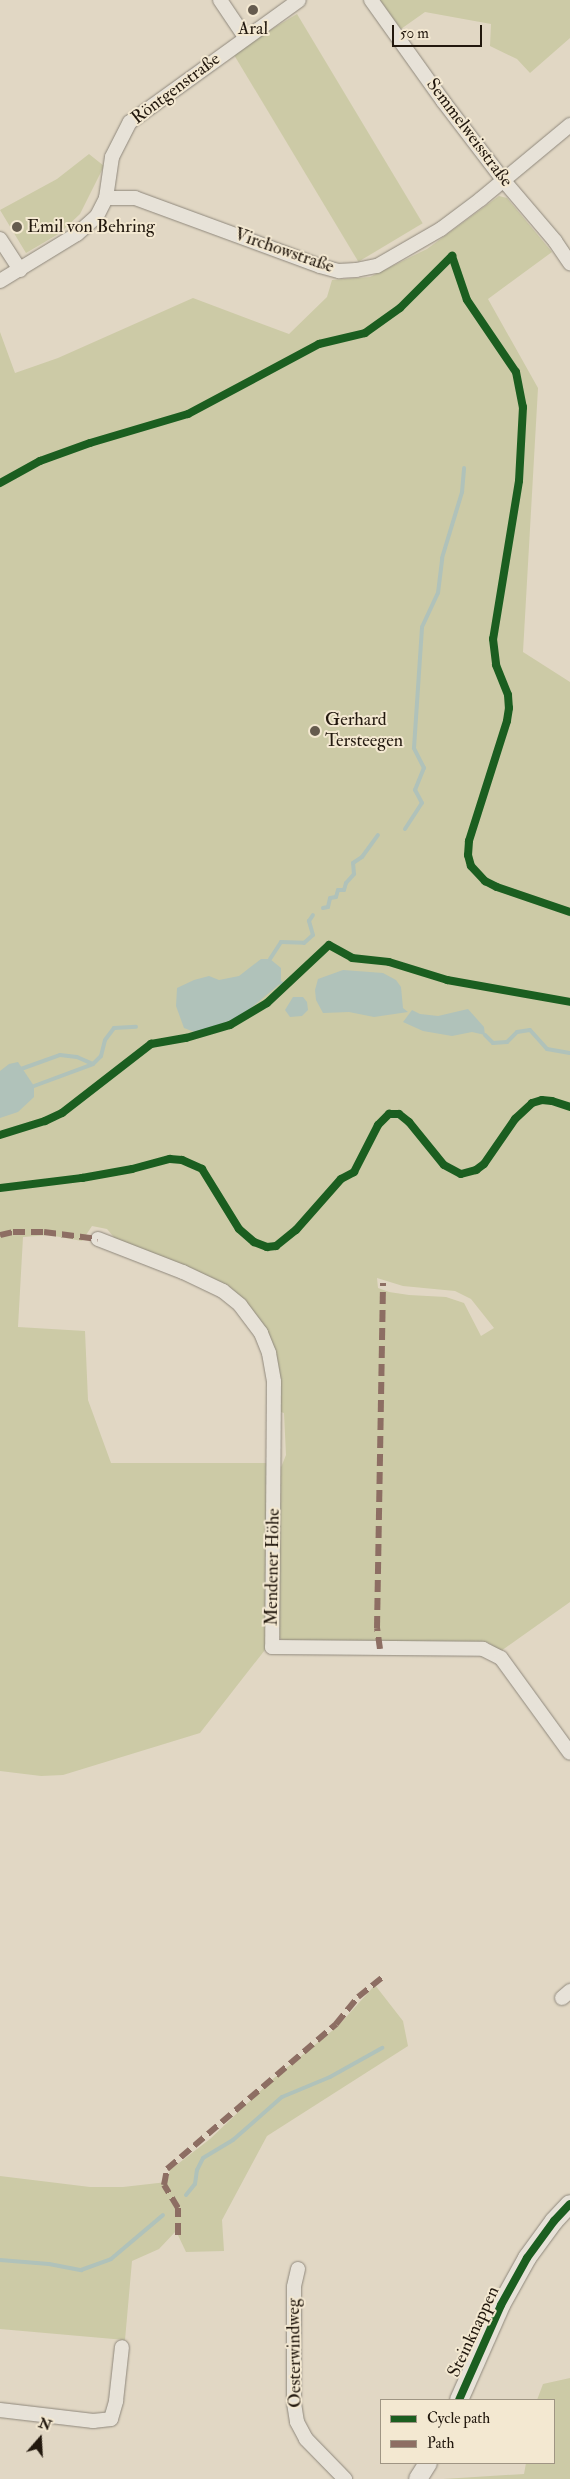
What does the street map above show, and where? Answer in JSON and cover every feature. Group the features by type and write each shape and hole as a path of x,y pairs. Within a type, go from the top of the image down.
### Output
{"street":[{"path":"220,0 245,37"},
{"name":"Röntgenstraße","path":"106,198 112,157 127,126 245,37 299,0"},
{"name":"Semmelweisstraße","path":"371,0 504,180 555,241 570,264"},
{"name":"Virchowstraße","path":"106,198 135,198 320,266 339,271 356,270 377,266 441,230 570,125"},
{"path":"0,280 20,270 77,234 97,216 106,198"},
{"path":"0,239 20,270"},
{"name":"Mendener Höhe","path":"98,1239 183,1272 223,1291 240,1305 261,1333 269,1352 274,1382 272,1647 483,1649 501,1658 570,1753"},
{"name":"Steinknappen","path":"459,2399 501,2305 527,2258 554,2221 570,2204"},
{"name":"Oesterwindweg","path":"298,2269 294,2287 294,2402 297,2422 306,2439 345,2479"},
{"path":"0,2410 93,2420 111,2419 116,2401 122,2346"},
{"path":"418,2479 427,2464"}],"shaded area":[{"path":"380,0 570,0 570,38 530,73 517,59 490,46 491,24 425,12 401,29"},
{"path":"297,14 423,223 358,262 233,53"},
{"path":"89,154 104,166 80,214 60,233 26,253 0,210 57,179"},
{"path":"499,196 507,198 552,252 488,299 538,388 523,652 570,682 570,1602 501,1651 487,1642 287,1645 276,1634 278,1475 286,1455 284,1413 278,1411 279,1377 248,1306 118,1242 107,1229 92,1226 82,1241 49,1235 23,1237 18,1327 85,1331 88,1400 111,1463 268,1463 268,1646 200,1733 63,1775 41,1776 0,1771 0,332 15,373 58,358 193,298 289,334 327,297 332,280 370,277 427,249","holes":["377,1278 403,1286 455,1291 471,1299 494,1328 481,1336 464,1303 446,1297 389,1292 378,1288"]},
{"path":"261,959 270,959 281,968 281,983 239,1018 197,1033 184,1028 176,1006 177,988 194,980 209,976 219,980 239,976"},
{"path":"343,970 383,973 396,980 401,987 403,1008 408,1012 374,1017 349,1012 323,1013 316,1000 315,990 318,979"},
{"path":"293,997 303,997 307,1002 308,1010 302,1016 290,1017 285,1010"},
{"path":"468,1009 484,1027 485,1035 472,1032 452,1036 423,1031 403,1022 412,1010 420,1014 438,1016"},
{"path":"18,1062 34,1086 34,1097 18,1112 0,1118 0,1071 9,1064"},
{"path":"375,1985 403,2021 408,2046 267,2136 222,2220 224,2251 186,2252 176,2231 159,2249 132,2261 125,2340 0,2329 0,2176 90,2187 123,2187 167,2182 170,2170 210,2139 274,2078 338,2026"},
{"path":"570,2378 570,2479 443,2479 524,2474 526,2464 555,2464 555,2399 537,2399 543,2384"}],"waterway":[{"path":"405,829 422,803 415,790 424,768 414,748 422,627 438,593 442,558 462,492 464,468"},
{"path":"323,908 328,907 330,898 336,897 338,890 344,890 346,883 354,874 353,863 362,857 378,835"},
{"path":"270,959 281,942 304,943 313,935 309,921 313,915"},
{"path":"281,983 284,986"},
{"path":"34,1086 93,1064 101,1056 105,1040 114,1028 136,1027"},
{"path":"485,1035 493,1043 507,1042 517,1032 530,1030 547,1049 570,1053"},
{"path":"21,1069 60,1055 77,1057 93,1064"},
{"path":"186,2195 195,2184 197,2170 203,2158 233,2140 282,2097 330,2077 382,2048"},
{"path":"0,2260 49,2264 81,2270 111,2259 163,2215"}],"marked path":[{"path":"0,1235 13,1232 44,1232 98,1239"},
{"path":"380,1649 377,1628 383,1283"},
{"path":"178,2235 178,2208 164,2185 167,2169 336,2024 358,1997 384,1976"}],"cycle path":[{"path":"0,483 40,461 90,443 188,414 319,344 365,333 400,308 452,256 467,300 516,372 523,407 519,481 493,639 496,665 508,695 509,708 507,721 469,841 468,855 471,866 485,881 497,887 570,912"},
{"path":"0,1135 45,1121 62,1113 151,1044 186,1038 230,1025 267,1003 329,945 352,958 389,962 447,980 570,1002"},
{"path":"0,1188 82,1178 132,1169 170,1159 182,1160 202,1169 239,1229 254,1242 267,1247 276,1246 296,1230 341,1179 354,1172 378,1125 389,1114 399,1114 409,1122 444,1165 461,1174 476,1170 484,1164 515,1119 532,1103 542,1100 552,1101 570,1107"},
{"path":"459,2399 501,2305 527,2258 554,2221 570,2204"}],"place":[{"name":"Aral","path":"253,10"},
{"name":"Emil von Behring","path":"17,227"},
{"name":"Gerhard Tersteegen","path":"315,731"}]}
